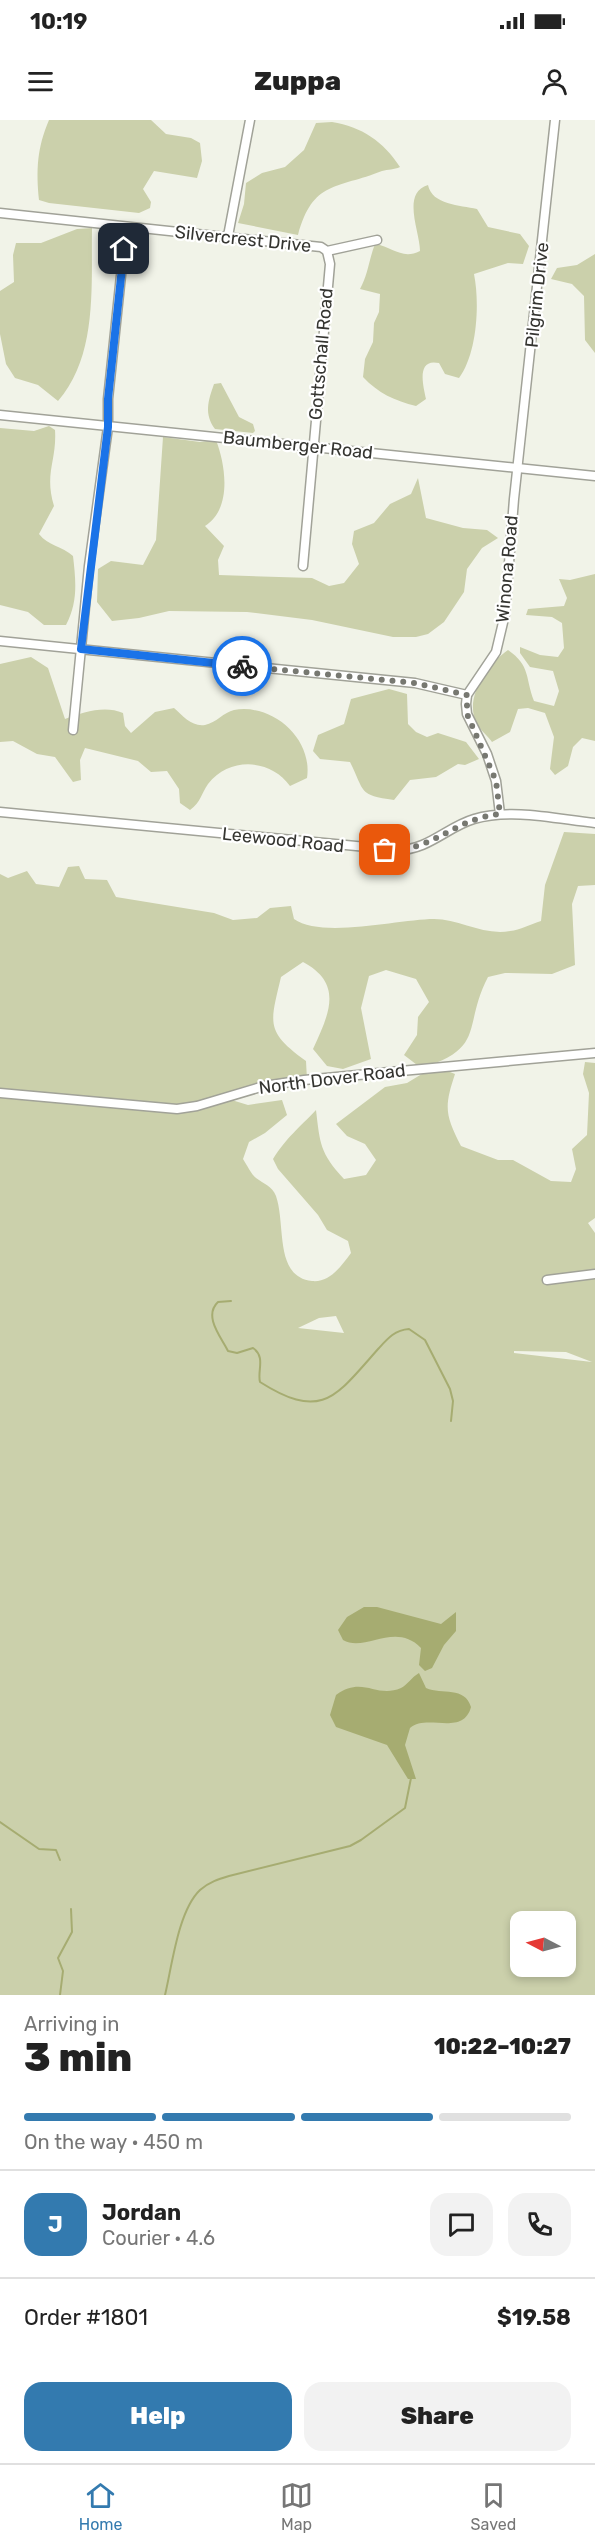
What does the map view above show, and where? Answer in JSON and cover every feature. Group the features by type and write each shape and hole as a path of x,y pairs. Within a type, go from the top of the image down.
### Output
{"street":[{"path":"228,236 250,120"},
{"name":"Pilgrim Drive","path":"517,470 555,120"},
{"name":"Silvercrest Drive","path":"0,213 126,228 228,236 321,247 327,251 377,240"},
{"path":"73,730 108,427 108,399 126,228"},
{"name":"Gottschall Road","path":"303,566 330,264 327,251"},
{"name":"Baumberger Road","path":"0,415 517,470 595,476"},
{"name":"Winona Road","path":"467,695 493,658 503,627 517,470"},
{"path":"0,641 415,683 467,695 467,714 496,781 500,814"},
{"name":"Leewood Road","path":"0,812 398,850 425,845 472,820 500,814 595,823"},
{"name":"North Dover Road","path":"0,1093 177,1109 197,1106 264,1086 304,1080 595,1053"},
{"path":"547,1280 595,1274"}],"shaded area":[{"path":"49,120 151,120 166,134 191,138 200,143 202,161 197,178 154,171 143,189 151,202 150,208 139,213 39,200 38,159"},
{"path":"332,122 353,127 371,137 400,167 340,185 319,195 304,217 298,235 238,223 244,204 246,183 262,173 285,167 304,150 316,123"},
{"path":"428,185 435,197 455,205 477,209 488,227 520,234 529,246 523,264 508,263 474,274 477,300 476,328 465,368 459,378 445,374 439,363 427,365 423,374 426,399 416,406 387,396 363,377 365,359 373,342 380,294 360,289 375,244 403,254 420,251 414,204 415,196 420,189"},
{"path":"92,228 90,319 86,341 71,383 58,401 38,385 15,378 6,364 0,334 0,291 14,282 13,255 16,243 41,243 77,229"},
{"path":"595,254 595,353 585,340 584,296 572,284 551,279 557,268 577,265"},
{"path":"221,383 239,417 253,424 255,431 253,433 215,429 209,418 209,402 214,384"},
{"path":"49,426 55,430 50,476 54,506 39,534 73,556 75,592 73,608 66,625 44,625 28,612 0,605 0,428 34,431"},
{"path":"163,437 200,442 216,440 224,474 223,498 220,509 205,526 224,546 218,560 219,575 312,578 329,586 344,583 359,564 352,544 354,531 374,523 390,504 411,494 418,478 426,518 463,528 487,530 498,538 482,548 467,569 464,592 444,622 428,634 416,637 393,637 312,620 247,612 169,611 112,621 97,602 98,569 111,561 143,565 156,540"},
{"path":"595,574 595,741 582,738 573,747 568,766 555,775 550,769 554,737 545,713 528,708 518,709 510,732 492,742 477,724 473,714 473,703 475,693 486,673 508,650 524,667 534,701 554,706 559,691 553,671 530,667 520,653 520,647 540,655 558,657 564,648 562,623 552,617 526,615 528,609 564,606 567,598 559,579 570,580"},
{"path":"31,657 48,668 65,719 94,710 116,711 123,713 125,726 131,733 155,712 174,708 188,720 200,725 209,724 234,710 249,709 263,712 276,718 297,738 304,750 307,778 290,786 272,770 250,764 239,765 217,775 190,810 180,803 179,789 167,771 151,772 138,761 85,748 80,760 81,780 73,782 55,757 37,754 13,741 0,742 0,664"},
{"path":"389,689 407,694 408,724 416,732 427,737 438,733 466,742 479,759 465,765 458,764 436,777 410,780 394,800 368,794 361,786 350,762 320,759 313,751 318,735 344,724 351,699"},
{"path":"564,832 595,834 595,885 578,886 572,904 575,965 552,974 505,973 488,977 480,994 469,1034 464,1044 456,1052 421,1068 404,1055 417,1035 418,1017 429,1002 416,979 386,970 369,976 361,1008 371,1059 343,1069 327,1066 313,1049 328,1012 328,990 324,980 316,971 303,962 281,977 273,1016 277,1034 306,1061 307,1080 225,1098 248,1105 282,1100 287,1115 265,1133 249,1142 243,1159 254,1176 270,1187 276,1196 284,1248 292,1270 300,1277 318,1281 330,1276 344,1263 351,1253 348,1241 327,1230 318,1215 278,1169 273,1159 288,1139 316,1110 322,1148 336,1170 344,1179 366,1175 376,1160 365,1144 347,1136 336,1124 385,1087 407,1083 435,1066 455,1074 449,1095 448,1111 461,1146 498,1160 513,1160 551,1181 571,1182 576,1169 572,1149 587,1135 589,1093 583,1074 585,1062 595,1063 595,1218 588,1223 595,1233 595,1995 0,1995 0,874 8,878 27,871 36,884 59,887 68,867 79,866 85,879 107,880 116,897 214,913 233,920 257,918 270,908 291,906 294,919 307,925 323,927 342,928 434,919 500,932 541,921 545,885","holes":["336,1316 344,1333 298,1328 319,1318","514,1351 566,1352 592,1362 514,1353"]},
{"path":"364,1607 377,1607 441,1624 456,1612 456,1631 444,1645 432,1668 425,1671 419,1665 421,1648 411,1640 391,1637 352,1643 343,1640 338,1630 347,1617"},
{"path":"419,1673 426,1688 464,1696 471,1707 467,1716 460,1721 417,1724 410,1728 405,1745 416,1779 408,1779 387,1745 336,1727 330,1715 336,1695 346,1689 362,1687 392,1691 403,1687"}],"waterway":[{"path":"231,1301 218,1302 212,1314 215,1326 228,1351 237,1353 253,1348 260,1360 260,1382 281,1394 299,1400 314,1401 327,1398 351,1379 389,1338 400,1331 409,1329 425,1340 450,1389 453,1401 451,1421"},
{"path":"165,1995 181,1925 192,1899 200,1890 210,1883 229,1876 350,1846 405,1808 411,1778"},
{"path":"0,1822 39,1849 56,1850 60,1860"},
{"path":"60,1995 63,1971 58,1958 72,1932 71,1909"}],"way so far":[{"path":"242,666 415,683 467,695 467,714 496,781 500,814 462,823 418,848 385,850"}],"route":[{"path":"124,249 108,399 108,427 89,566 81,649 242,666"}]}
